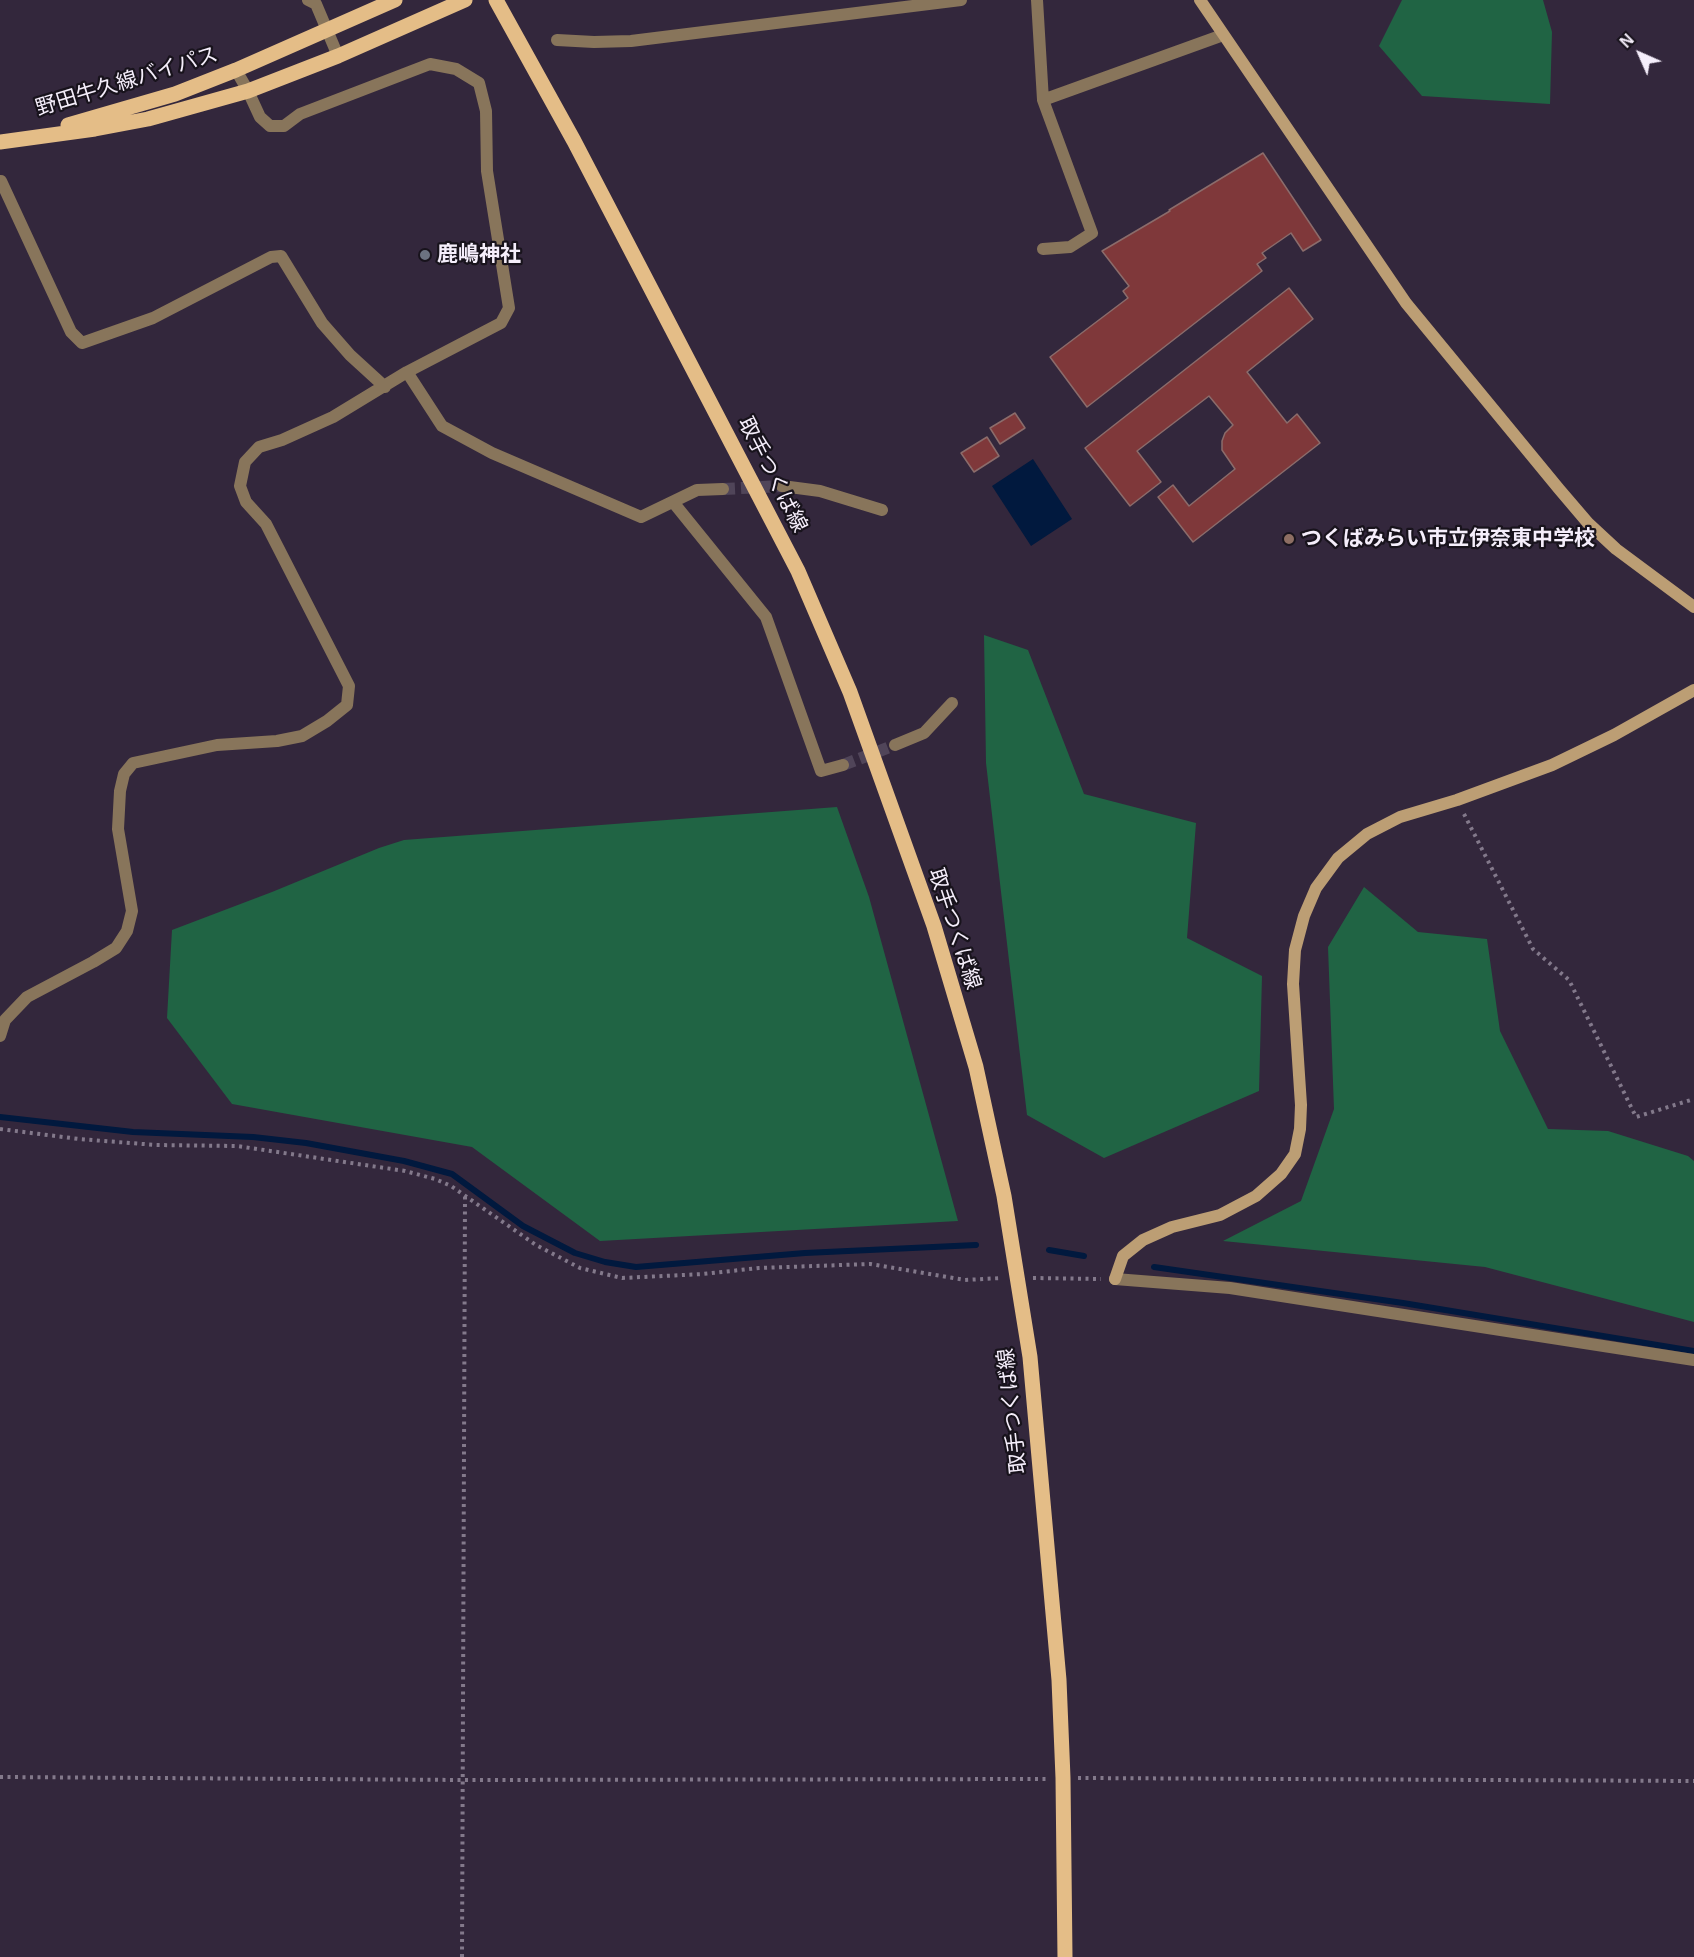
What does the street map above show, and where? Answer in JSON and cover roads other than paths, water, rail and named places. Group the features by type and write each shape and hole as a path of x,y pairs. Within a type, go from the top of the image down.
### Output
{"main road":[{"name":"野田牛久線バイパス","path":"0,140 81,122 175,94 236,70 395,0"},
{"name":"野田牛久線バイパス","path":"0,140 95,129 148,119 248,91 338,57 465,0"},
{"name":"取手つくば線","path":"496,0 574,141 792,560 850,692 934,926 976,1067 1004,1196 1032,1380 1059,1680 1063,1779 1065,1957"}],"street":[{"path":"308,0 316,4 338,57"},
{"path":"557,40 631,41 961,0"},
{"path":"1037,0 1043,100 1092,233 1070,247 1043,249"},
{"path":"1200,0 1406,303 1588,522 1616,549 1694,607"},
{"path":"1043,100 1223,35"},
{"path":"0,1036 5,1020 27,998 116,948 128,931 132,911 118,829 120,791 124,774 133,763 217,745 277,741 302,736 327,721 347,705 349,686 266,525 246,502 240,486 245,462 259,447 282,440 333,417 407,372 501,323 509,308 487,171 486,111 479,83 456,69 430,64 300,114 284,126 270,126 260,117 236,70"},
{"path":"2,181 71,332 82,342 153,318 272,257 281,256 322,323 350,355 385,387"},
{"path":"407,372 442,426 492,453 640,517 697,490 723,489"},
{"path":"782,486 820,491 882,510"},
{"path":"673,502 766,617 821,771 843,765"},
{"path":"1694,690 1614,735 1552,765 1457,800 1400,817 1367,834 1338,858 1316,888 1304,916 1295,950 1293,984 1301,1105 1300,1129 1295,1154 1281,1174 1257,1196 1220,1215 1172,1227 1143,1240 1123,1256 1115,1279 1230,1288 1694,1359"},
{"path":"895,745 924,733 952,703"}],"water":[{"path":"1033,459 1072,519 1031,546 992,486"}],"waterway":[{"path":"0,1117 133,1132 253,1137 306,1143 404,1161 452,1174 523,1226 575,1253 605,1262 636,1267 805,1253 976,1245"},
{"path":"1049,1250 1084,1256"},
{"path":"1154,1267 1403,1303 1694,1351"}],"tunnel":[{"path":"723,489 782,486"},
{"path":"843,765 895,745"}],"place":[{"name":"鹿嶋神社","path":"425,255"},
{"name":"つくばみらい市立伊奈東中学校","path":"1289,539"}]}
